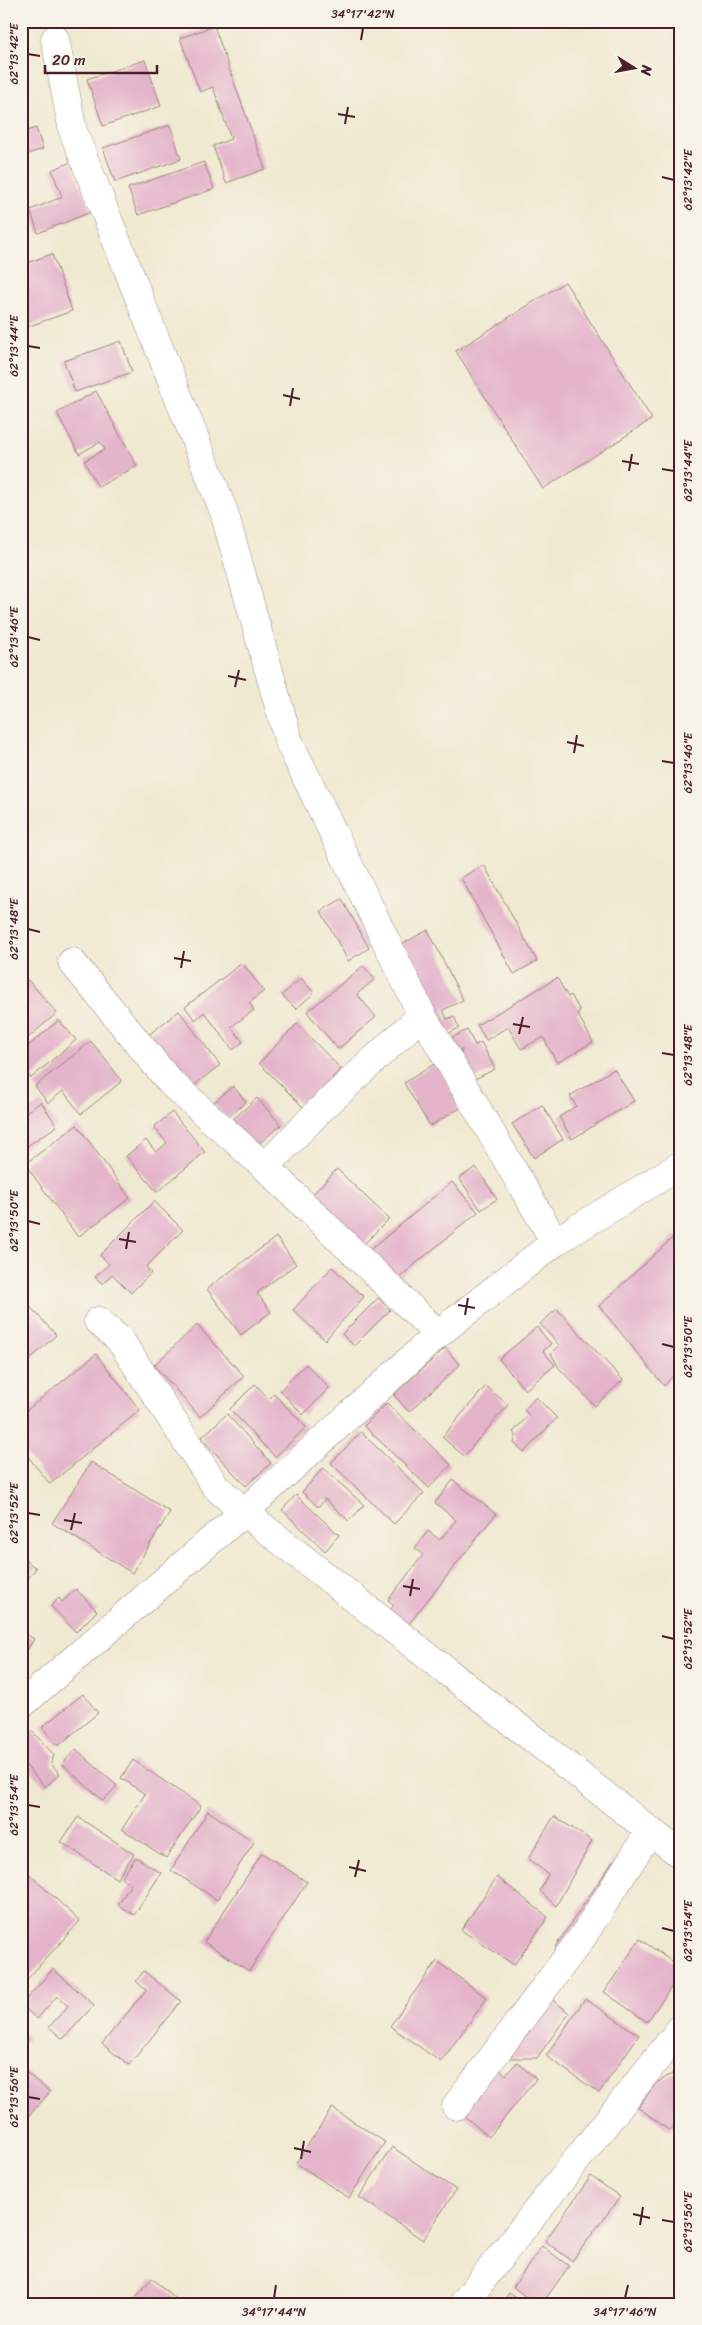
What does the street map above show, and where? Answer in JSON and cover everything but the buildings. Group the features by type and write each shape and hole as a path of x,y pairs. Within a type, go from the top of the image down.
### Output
{"street":[{"path":"55,39 73,131 224,512 289,742 422,1015 555,1242"},
{"path":"72,962 170,1082 265,1167 438,1334"},
{"path":"265,1167 319,1111 422,1015"},
{"path":"21,1705 244,1512 438,1334 555,1242 681,1165"},
{"path":"98,1321 120,1340 216,1487 244,1512 681,1854"},
{"path":"456,2106 581,1939 650,1831"},
{"path":"463,2304 681,2028"}]}
